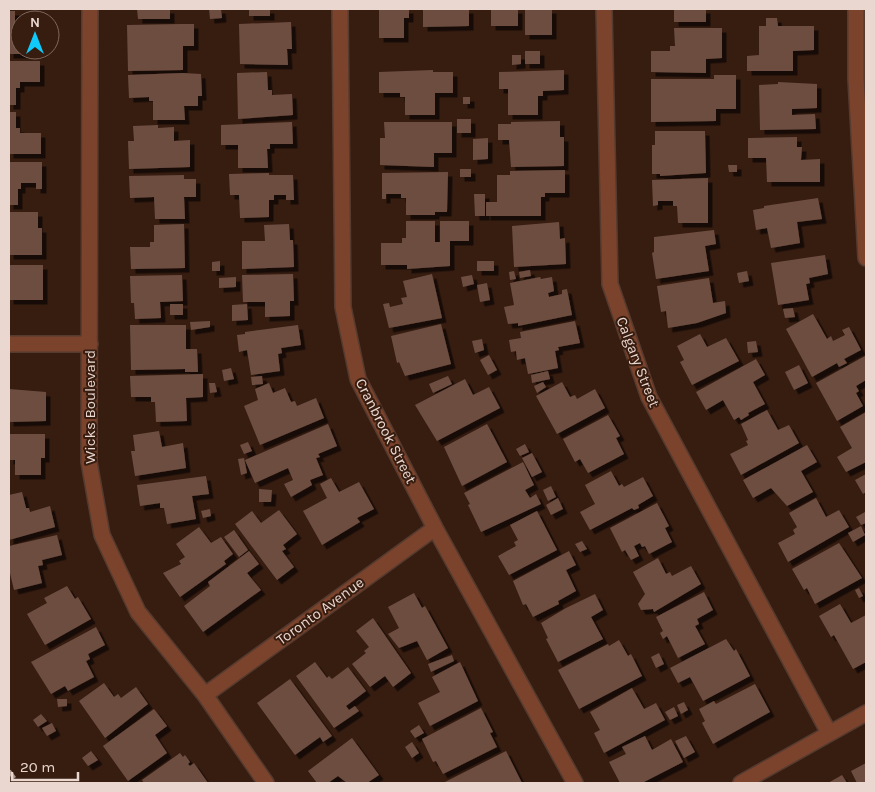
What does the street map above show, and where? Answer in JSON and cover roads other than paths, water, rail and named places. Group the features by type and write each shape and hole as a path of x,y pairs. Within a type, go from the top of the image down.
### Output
{"street":[{"name":"Wicks Boulevard","path":"90,9 89,462 102,535 138,612 205,695 266,783"},
{"name":"Cranbrook Street","path":"340,9 343,307 358,379 435,528 575,783"},
{"name":"Calgary Street","path":"604,9 610,284 649,397 829,733"},
{"path":"856,9 856,79 866,258"},
{"path":"9,344 90,344"},
{"name":"Toronto Avenue","path":"205,695 435,528"},
{"path":"741,783 866,713"}],"railway":[{"path":"9,771 18,783"}]}
